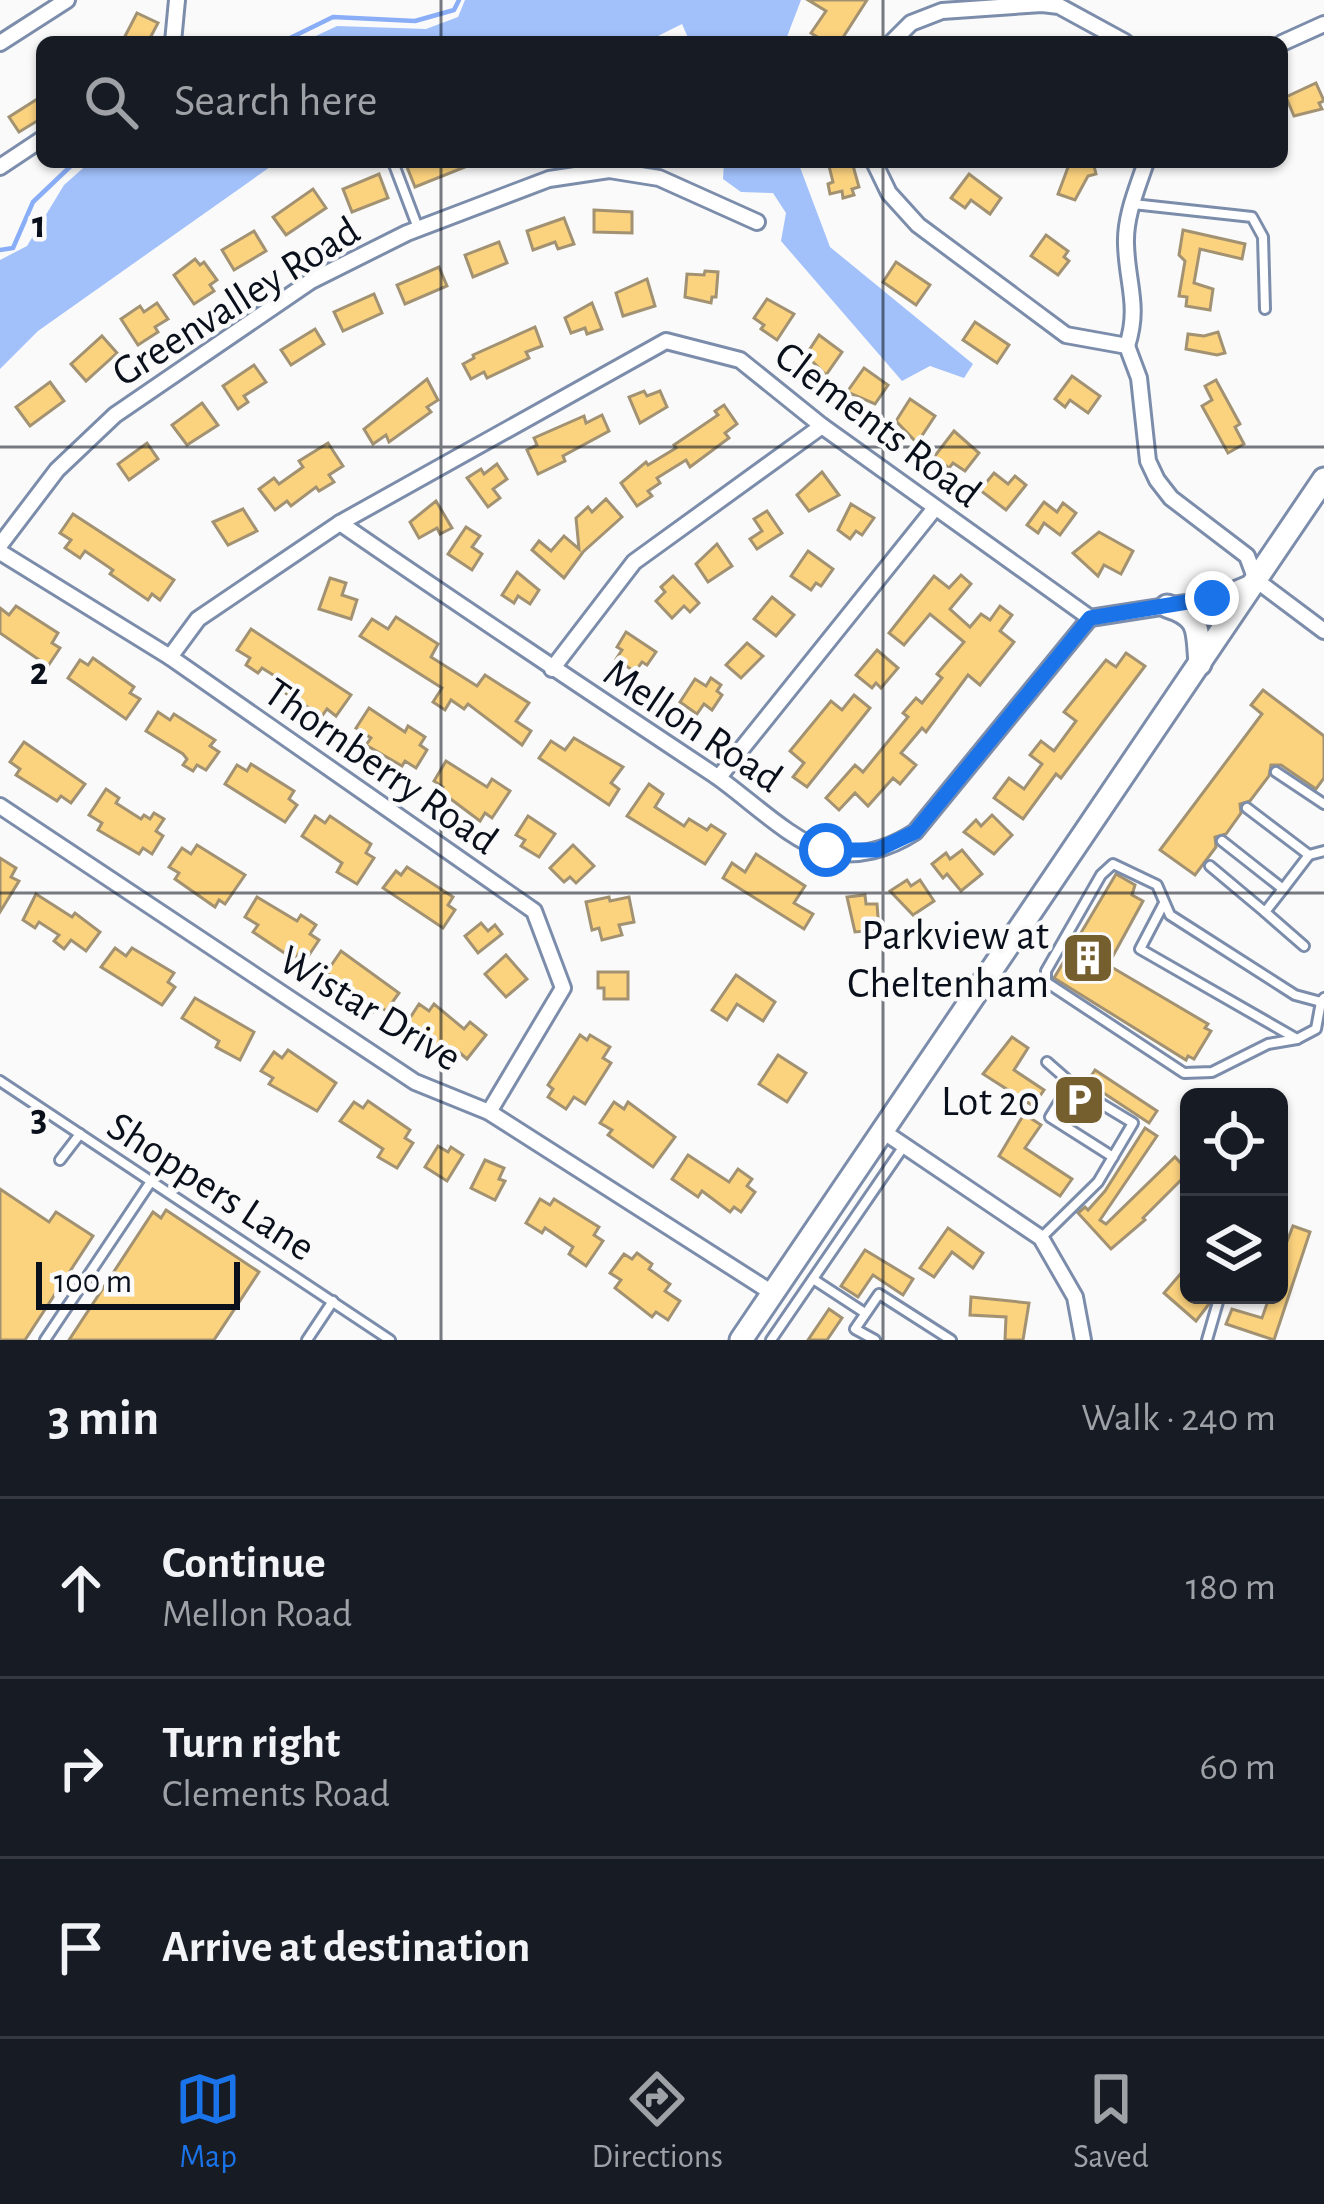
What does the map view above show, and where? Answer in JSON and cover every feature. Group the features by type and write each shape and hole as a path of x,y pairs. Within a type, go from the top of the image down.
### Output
{"main road":[{"path":"741,1340 1324,478"},
{"path":"1167,606 1187,612 1196,624 1200,664"}],"street":[{"path":"0,43 67,0"},
{"path":"173,36 177,0"},
{"path":"898,36 911,23 942,10 1042,4 1059,6 1114,36"},
{"path":"1288,40 1324,24"},
{"path":"0,167 36,143"},
{"path":"880,168 895,200 918,225 1066,335 1127,346"},
{"path":"1144,168 1132,204 1126,250 1136,311 1127,346 1139,378 1144,443 1157,480 1171,498 1247,556 1256,580 1324,631"},
{"name":"Greenvalley Road","path":"0,549 57,470 146,391 353,257 549,179 609,170 659,178 757,222"},
{"name":"Clements Road","path":"170,657 198,619 340,523 666,341 740,360 822,426 1090,618"},
{"path":"552,669 634,562 822,426"},
{"path":"719,778 935,508"},
{"name":"Mellon Road","path":"340,523 806,841 826,850 864,853 889,847 915,832 1090,618"},
{"name":"Thornberry Road","path":"0,549 170,657 534,911 563,988 489,1112"},
{"path":"1090,618 1212,598 1256,580"},
{"name":"Wistar Drive","path":"0,806 415,1082 489,1112 774,1294"},
{"path":"884,1132 1041,1238 1075,1297 1082,1340"}],"lane":[{"path":"395,168 418,229"},
{"path":"1132,204 1252,218 1263,237 1265,309"},
{"path":"1276,772 1324,804"},
{"path":"1247,808 1309,855"},
{"path":"1222,842 1283,889"},
{"path":"1264,912 1309,855 1324,850"},
{"path":"1113,864 1157,885 1170,915 1295,995 1323,1000 1316,1029 1297,1040 1268,1044 1212,1072 1184,1073 1046,982 1046,971 1101,875 1113,864"},
{"path":"1210,866 1304,946"},
{"path":"1164,904 1139,949 1297,1040"},
{"path":"1041,1238 1098,1182 1133,1123 1047,1062"},
{"name":"Shoppers Lane","path":"0,1081 390,1340"},
{"path":"1071,1083 1050,1117 1113,1157"},
{"path":"60,1160 80,1134"},
{"path":"771,1340 904,1146"},
{"path":"45,1340 152,1180"},
{"path":"813,1279 865,1313"},
{"path":"848,1340 879,1294 952,1340"},
{"path":"308,1340 332,1301"},
{"path":"1207,1340 1217,1304"},
{"path":"855,1329 874,1340"}],"shaded area":[{"path":"465,0 801,0 787,36 687,36 682,24 658,36 316,36 337,26 426,29 458,17"},
{"path":"83,168 269,168 38,331 0,369 0,260 27,246 64,185"},
{"path":"724,168 800,168 830,247 973,364 964,378 930,366 902,381 781,241 786,213 773,193 741,192 723,179"}],"building":[{"path":"808,0 867,0 844,36 811,33 826,11"},
{"path":"137,13 158,23 151,36 125,36"},
{"path":"1316,83 1324,101 1319,103 1322,109 1294,116 1288,96"},
{"path":"36,100 36,122 19,132 9,117"},
{"path":"407,168 462,168 415,187"},
{"path":"830,168 854,168 859,187 852,189 854,195 843,198 842,191 830,194 828,184 833,182"},
{"path":"1068,168 1094,168 1096,174 1088,176 1075,200 1058,194"},
{"path":"379,174 388,198 352,212 343,189"},
{"path":"969,174 1001,198 990,214 971,200 965,208 951,198"},
{"path":"313,189 326,208 286,235 273,217"},
{"path":"594,210 632,212 632,233 594,232"},
{"path":"564,218 574,244 558,249 555,242 533,250 527,231"},
{"path":"1183,230 1245,244 1242,259 1200,249 1194,283 1213,289 1210,310 1186,306 1187,297 1179,296 1185,261 1179,255"},
{"path":"254,231 266,251 234,270 222,250"},
{"path":"1046,235 1068,251 1064,257 1069,261 1058,275 1031,256"},
{"path":"499,242 507,263 473,277 465,255"},
{"path":"195,259 200,265 204,262 217,280 210,285 214,291 194,304 174,275"},
{"path":"896,262 930,285 916,305 883,282"},
{"path":"439,267 447,286 405,304 397,285"},
{"path":"705,271 718,272 716,297 711,303 685,297 687,274 704,275"},
{"path":"647,279 655,306 623,316 616,293"},
{"path":"374,294 382,313 343,331 334,312"},
{"path":"767,299 794,314 777,340 754,318"},
{"path":"157,303 168,319 138,345 121,319 140,306 144,312"},
{"path":"592,303 602,329 571,333 565,318"},
{"path":"975,322 1009,345 997,363 963,340"},
{"path":"535,327 542,346 526,352 529,358 487,378 484,372 471,379 463,364 473,355"},
{"path":"315,329 324,344 291,365 281,350"},
{"path":"1218,332 1225,353 1186,349 1188,334"},
{"path":"819,335 842,352 826,375 806,355"},
{"path":"102,336 117,353 86,381 71,364"},
{"path":"254,365 266,382 244,396 248,402 238,409 223,386"},
{"path":"864,368 888,385 875,404 847,392"},
{"path":"1072,376 1100,396 1088,413 1070,400 1065,407 1055,399"},
{"path":"427,379 438,400 427,407 431,412 389,442 386,435 373,444 364,429"},
{"path":"1216,380 1240,424 1235,427 1244,444 1228,453 1202,406 1212,400 1205,386"},
{"path":"50,382 64,401 30,426 16,407"},
{"path":"644,391 647,396 660,391 667,407 640,423 629,397"},
{"path":"910,399 935,416 917,443 896,421"},
{"path":"202,403 218,425 187,445 172,425"},
{"path":"724,405 737,424 725,433 729,438 690,467 686,460 657,478 660,483 648,491 652,496 637,506 621,483 646,462 676,448"},
{"path":"602,415 609,431 538,474 527,450 537,445 534,438 584,416 586,423"},
{"path":"954,431 979,453 965,471 953,463 949,468 934,457"},
{"path":"147,443 158,459 129,480 118,464"},
{"path":"328,443 343,466 329,475 334,482 275,510 259,489 274,478 279,484 303,467 299,461"},
{"path":"497,464 507,479 493,489 500,498 488,507 467,478"},
{"path":"822,472 839,495 809,511 797,495"},
{"path":"994,473 1008,484 1015,476 1026,485 1006,510 980,490"},
{"path":"606,499 622,517 583,552 564,578 532,550 539,541 551,551 564,536 579,549 576,518"},
{"path":"436,501 452,528 440,534 437,528 419,538 410,522"},
{"path":"1044,502 1057,512 1063,503 1076,513 1060,535 1044,523 1038,533 1027,525"},
{"path":"851,504 874,518 862,535 856,531 850,539 838,530"},
{"path":"243,509 257,531 228,545 213,522"},
{"path":"767,511 782,533 757,549 750,539 762,531 754,519"},
{"path":"73,514 174,580 160,600 152,594 148,600 85,551 80,558 65,548 71,540 60,533"},
{"path":"466,527 480,536 472,547 482,554 472,570 448,554"},
{"path":"1099,532 1133,551 1121,574 1104,565 1098,576 1073,553"},
{"path":"717,544 732,566 708,582 696,564"},
{"path":"808,551 833,569 821,586 816,583 811,590 791,576"},
{"path":"517,572 539,590 530,604 518,596 514,603 502,595"},
{"path":"961,575 971,584 950,609 970,627 981,614 990,620 1000,606 1012,615 1000,631 1014,642 980,685 968,675 926,732 922,728 901,753 916,765 900,784 893,778 868,806 855,793 839,810 826,798 855,765 863,772 908,717 903,713 916,698 922,703 942,678 937,674 964,642 930,614 904,645 889,633 934,576 949,588"},
{"path":"673,576 699,603 690,612 684,606 672,618 656,601 665,592 661,587"},
{"path":"330,578 346,583 342,595 357,600 351,619 319,609"},
{"path":"772,597 794,615 776,636 754,619"},
{"path":"16,606 58,633 52,643 60,648 48,666 0,633 0,608 9,615"},
{"path":"396,617 438,644 431,657 477,686 485,675 529,703 516,721 531,731 522,745 468,704 464,709 451,700 445,710 433,702 442,688 360,636 372,619 388,629"},
{"path":"251,629 351,695 336,716 327,709 322,716 282,691 286,683 262,668 258,673 246,665 250,658 237,650"},
{"path":"626,632 656,652 635,672 616,659"},
{"path":"747,643 763,656 741,678 726,665"},
{"path":"877,650 898,668 881,688 876,683 872,688 856,675"},
{"path":"1126,653 1145,666 1061,778 1056,774 1023,819 994,798 1009,778 1024,789 1042,764 1030,755 1041,741 1054,751 1076,721 1064,712 1106,660 1116,667"},
{"path":"93,658 134,687 130,693 140,699 126,719 68,678 80,660 88,665"},
{"path":"711,678 721,685 717,691 722,695 712,710 704,704 697,714 680,702 695,679 706,686"},
{"path":"1263,690 1324,736 1324,778 1316,789 1281,765 1271,765 1269,776 1250,801 1240,804 1241,813 1226,834 1215,837 1216,847 1195,875 1160,850 1262,714 1251,705"},
{"path":"854,695 870,708 807,787 793,777 804,763 790,751 831,701 842,710"},
{"path":"369,708 405,732 408,726 425,737 420,745 427,750 416,768 405,761 402,766 366,745 371,738 356,728"},
{"path":"158,712 170,720 174,714 215,740 210,746 219,752 206,770 197,765 193,771 183,765 187,759 183,754 146,731"},
{"path":"574,738 623,767 611,783 619,789 609,805 539,758 551,741 565,750"},
{"path":"24,742 85,784 71,803 61,796 57,801 16,775 20,769 10,762"},
{"path":"446,761 487,787 492,779 510,791 492,818 485,813 480,821 440,791 443,787 434,781"},
{"path":"251,764 294,791 289,799 297,805 285,822 225,784 237,765 247,771"},
{"path":"649,784 663,794 655,807 684,826 689,819 725,834 705,864 627,816"},
{"path":"106,789 119,798 116,803 141,819 144,815 150,819 154,813 164,819 156,831 163,836 152,854 143,848 139,854 98,830 102,823 89,815"},
{"path":"992,815 1012,835 994,854 964,832 976,820 981,826"},
{"path":"315,816 325,823 330,816 371,844 366,853 374,858 357,884 337,872 342,863 302,836"},
{"path":"528,816 555,834 539,857 521,846 525,840 516,835"},
{"path":"197,845 245,875 225,904 219,900 215,907 175,879 179,873 169,867 182,848 191,854"},
{"path":"573,845 594,866 576,883 570,877 564,882 550,868"},
{"path":"962,850 982,874 961,891 932,864 946,853 950,859"},
{"path":"756,854 805,886 794,903 813,914 804,929 723,878 732,863 745,872"},
{"path":"0,858 16,868 11,877 19,881 0,912"},
{"path":"407,867 453,897 448,905 455,910 443,928 383,888 396,871 401,875"},
{"name":"Parkview at Cheltenham","path":"1116,874 1135,885 1132,895 1143,901 1108,965 1208,1024 1205,1028 1211,1031 1194,1059 1188,1056 1186,1060 1054,978"},
{"path":"907,880 911,886 920,880 934,901 913,915 890,891"},
{"path":"36,894 100,932 86,951 71,940 64,949 54,941 59,935 39,922 35,928 23,920"},
{"path":"865,895 866,904 877,904 879,930 855,932 847,897"},
{"path":"257,897 297,921 301,915 316,925 310,934 319,940 307,958 299,953 295,960 253,932 258,925 245,917"},
{"path":"609,897 610,901 629,897 634,922 619,925 622,935 602,940 599,928 592,930 586,902"},
{"path":"481,923 488,931 495,925 502,934 478,953 465,936"},
{"path":"115,948 126,956 132,948 174,973 168,982 175,987 162,1005 101,967"},
{"path":"341,951 399,993 386,1011 378,1005 373,1012 332,983 335,978 326,973"},
{"path":"506,955 527,979 506,997 485,974"},
{"path":"598,972 628,972 628,999 604,999"},
{"path":"736,975 775,1002 763,1021 737,1004 727,1020 712,1010"},
{"path":"195,998 254,1032 240,1060 182,1018"},
{"path":"419,1004 429,1011 434,1004 464,1029 470,1022 486,1035 467,1059 460,1053 453,1062 413,1035 416,1031 406,1024"},
{"path":"580,1035 587,1040 590,1035 610,1047 603,1058 611,1063 585,1104 574,1097 566,1109 548,1097 553,1089 548,1085"},
{"path":"1012,1037 1028,1048 1014,1070 1044,1090 1033,1106 983,1074"},
{"path":"288,1050 336,1083 317,1111 269,1084 273,1078 261,1071 274,1052 282,1058"},
{"path":"778,1055 806,1073 787,1102 759,1084"},
{"path":"1095,1070 1157,1111 1149,1123 1087,1082"},
{"path":"368,1101 410,1130 405,1138 413,1143 397,1168 378,1157 383,1149 340,1121 354,1102 363,1108"},
{"path":"614,1102 624,1109 628,1102 675,1137 653,1167 608,1135 612,1130 600,1123"},
{"path":"1024,1114 1041,1125 1025,1148 1072,1179 1060,1196 999,1156"},
{"path":"1145,1128 1157,1136 1100,1220 1106,1224 1175,1157 1180,1162 1180,1181 1111,1249 1078,1213 1085,1207 1088,1210"},
{"path":"438,1146 463,1155 447,1181 425,1167"},
{"path":"688,1155 729,1182 738,1169 752,1179 747,1186 755,1192 741,1212 734,1207 730,1212 702,1191 698,1197 672,1179"},
{"path":"485,1160 504,1168 499,1179 505,1181 495,1200 471,1188"},
{"path":"0,1189 49,1222 56,1212 93,1236 25,1340 0,1340"},
{"path":"540,1199 550,1205 554,1199 599,1227 594,1235 603,1241 586,1266 569,1254 573,1247 545,1228 542,1233 526,1223"},
{"path":"166,1210 259,1272 214,1340 69,1340 153,1212 161,1218"},
{"path":"1293,1226 1310,1232 1288,1298 1288,1239"},
{"path":"948,1228 983,1253 973,1268 952,1252 934,1277 920,1268"},
{"path":"865,1250 913,1279 903,1295 873,1275 858,1297 841,1286"},
{"path":"637,1253 670,1284 665,1291 680,1301 668,1320 656,1312 652,1317 615,1288 621,1280 610,1273 624,1254 632,1259"},
{"path":"1180,1274 1180,1304 1209,1304 1196,1321 1164,1293"},
{"path":"971,1297 1029,1303 1023,1340 1005,1340 1006,1317 970,1315"},
{"path":"1267,1304 1286,1304 1274,1340 1226,1324 1232,1309 1262,1318"},
{"path":"829,1309 842,1318 827,1340 808,1340"}],"waterway":[{"path":"294,36 333,17 415,21 454,10 459,0"},
{"path":"0,250 13,248 33,202 69,168"}],"place":[{"name":"Parkview at Cheltenham","path":"1088,958"},
{"name":"Lot 20","path":"1079,1100"}],"route":[{"path":"826,850 877,850 915,832 1090,618 1212,598"}]}
